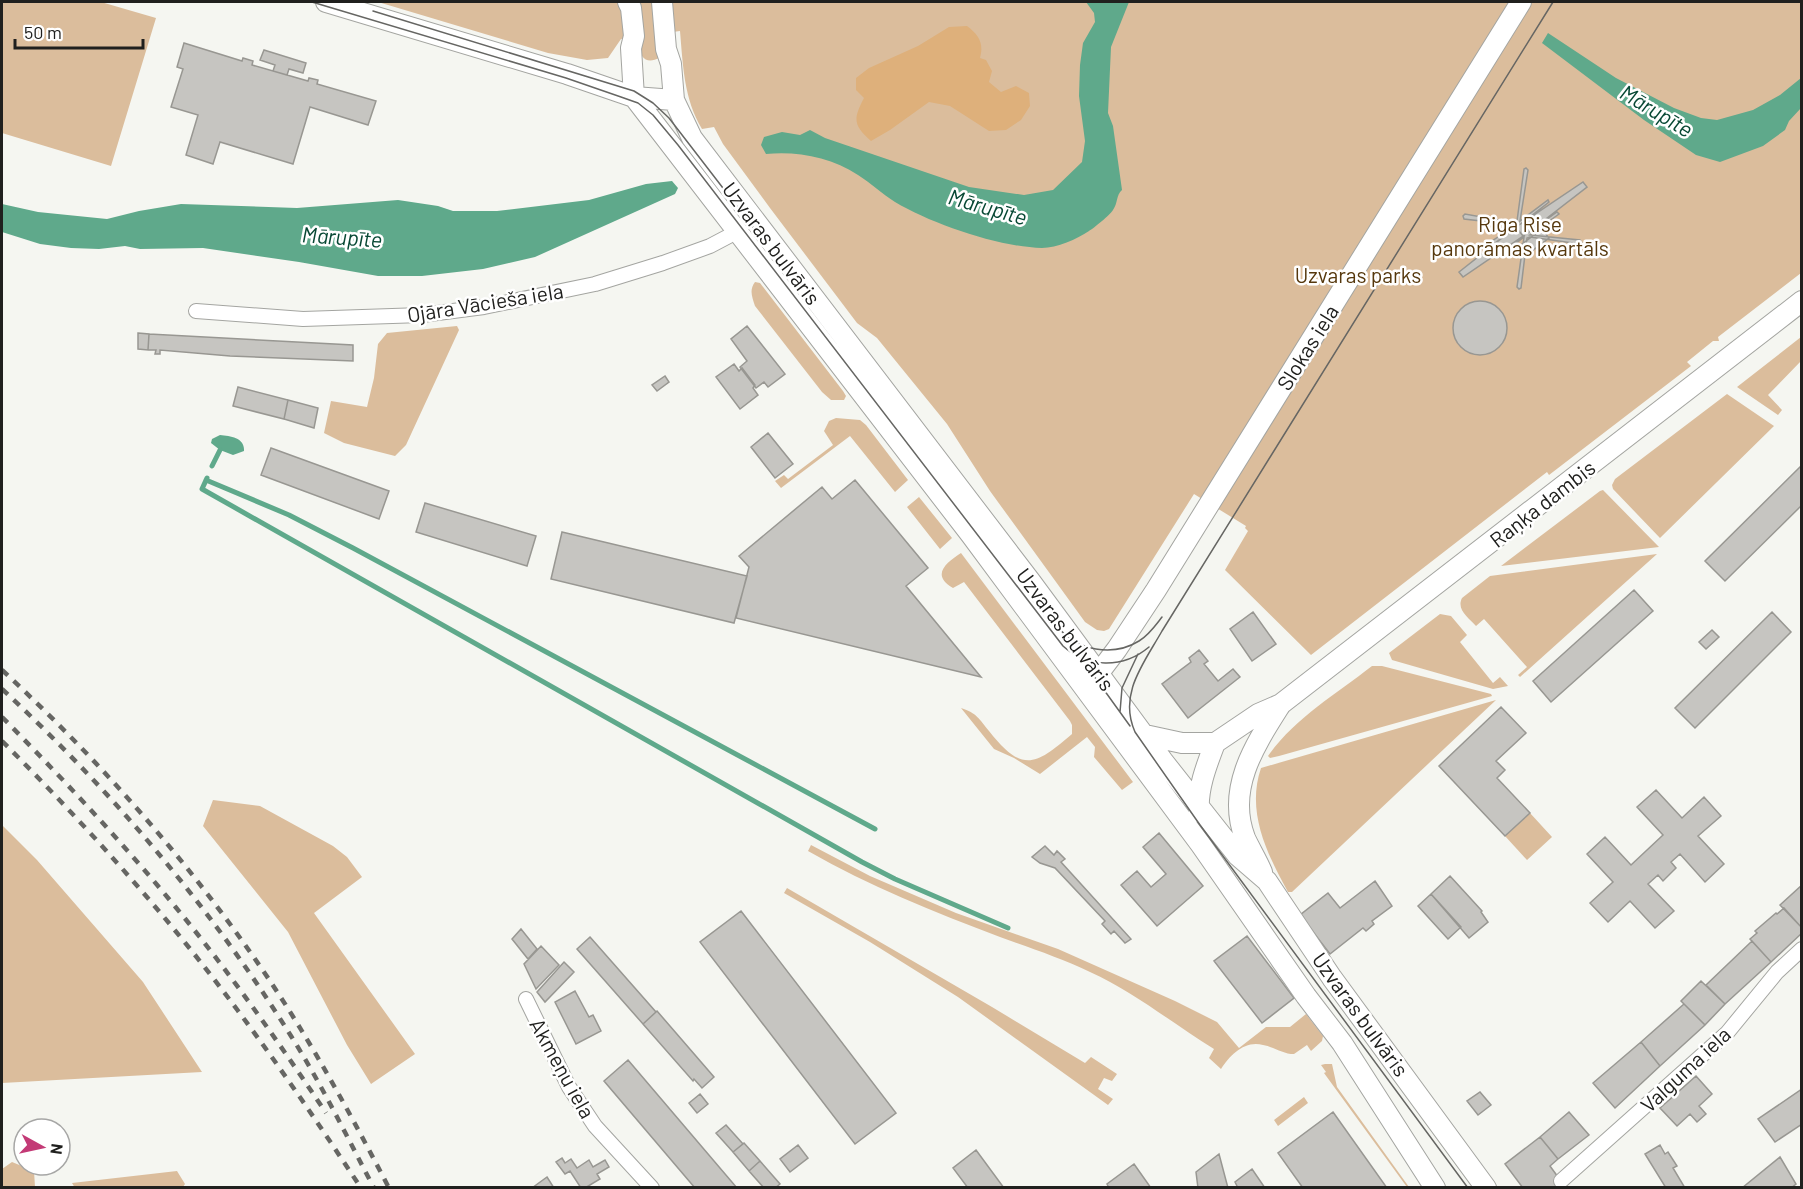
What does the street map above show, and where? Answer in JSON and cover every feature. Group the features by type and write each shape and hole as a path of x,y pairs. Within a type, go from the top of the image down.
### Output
{"main road":[{"path":"326,2 567,74 634,97 674,100 671,64 666,49 663,2"},
{"path":"628,2 634,36 631,48 634,97"},
{"name":"Slokas iela","path":"1086,688 1117,650 1151,598 1521,2"},
{"name":"Uzvaras bulvāris","path":"634,97 1086,688 1342,1043 1435,1188"},
{"name":"Uzvaras bulvāris","path":"674,100 692,138 1099,672 1198,806 1238,856 1267,881 1332,978 1486,1188"},
{"name":"Raņķa dambis","path":"1215,742 1258,714 1281,704 1802,301"},
{"name":"Raņķa dambis","path":"1267,881 1245,837 1239,813 1239,789 1244,770 1260,736 1281,704"},
{"path":"1145,735 1182,743 1215,742 1206,768 1198,806 1201,845"}],"street":[{"name":"Ojāra Vācieša iela","path":"196,312 303,318 422,315 484,307 595,284 663,263 710,246 729,236"},
{"name":"Valguma iela","path":"1561,1181 1727,1033 1778,972 1802,949"},
{"name":"Akmeņu iela","path":"526,999 575,1097 595,1126 652,1188"}],"green space":[{"path":"2,2 101,2 156,18 111,166 2,133"},
{"name":"Uzvaras parks","path":"378,2 1801,2 1801,273 1718,337 1719,341 1713,341 1687,362 1691,366 1549,475 1547,472 1311,655 1225,570 1248,531 1246,526 1194,494 1109,629 1097,630 1085,622 990,491 947,424 877,338 857,323 723,144 714,127 702,129 688,94 680,31 658,34 659,58 654,60 648,60 642,56 638,37 621,39 608,58 587,60 548,53"},
{"path":"755,282 760,283 843,391 846,396 844,400 831,400 822,392 755,306 752,291"},
{"path":"457,326 459,330 406,445 395,456 344,443 324,433 331,401 367,407 374,378 378,344 387,333"},
{"path":"1801,337 1801,361 1768,395 1782,410 1778,415 1737,387"},
{"path":"1727,394 1774,426 1660,538 1613,489 1612,485 1615,479"},
{"path":"836,418 860,420 866,425 908,480 895,492 850,436 781,488 775,481 784,475 788,479 833,445 824,431 829,421"},
{"path":"1603,490 1659,547 1501,566 1600,491"},
{"path":"919,497 952,538 940,549 907,507"},
{"path":"961,553 1133,782 1122,790 1094,757 1095,747 1087,737 1040,774 994,749 961,708 977,717 1011,754 1020,759 1038,758 1072,734 1070,721 964,582 953,588 946,583 942,574 943,569"},
{"path":"1657,554 1520,677 1518,675 1527,667 1484,619 1476,626 1462,610 1462,598 1490,576"},
{"path":"1440,614 1451,616 1467,635 1460,642 1493,683 1500,677 1508,686 1493,689 1392,660 1389,653"},
{"path":"1372,666 1382,666 1492,696 1279,756 1270,758 1268,756 1290,730"},
{"path":"1496,700 1292,892 1288,892 1266,848 1257,817 1257,784 1261,768"},
{"path":"213,800 260,806 333,846 347,857 362,877 314,913 415,1054 371,1084 347,1045 288,932 203,826"},
{"path":"1530,813 1552,837 1527,860 1505,836"},
{"path":"2,825 37,860 143,982 202,1072 2,1083"},
{"path":"811,845 870,876 956,913 1058,949 1175,1001 1217,1022 1239,1048 1266,1027 1290,1027 1306,1014 1323,1036 1322,1041 1311,1051 1307,1045 1294,1054 1263,1045 1250,1045 1233,1054 1221,1069 1209,1058 1214,1049 1106,980 1068,962 902,898 808,851"},
{"path":"787,888 1085,1063 1091,1057 1117,1074 1112,1081 1104,1078 1098,1089 1113,1099 1108,1105 958,997 870,942 784,893"},
{"path":"1332,1064 1337,1087 1409,1187 1324,1073 1326,1072 1321,1065"},
{"path":"1304,1097 1308,1103 1278,1126 1274,1120"},
{"path":"12,1162 12,1177 34,1177 35,1187 2,1187 2,1169"},
{"path":"177,1171 185,1184 183,1187 75,1188 72,1183"}],"shaded area":[{"path":"967,26 979,40 980,58 986,60 992,71 989,82 1001,92 1016,86 1029,93 1030,106 1021,120 1006,130 989,131 950,106 929,102 871,141 858,126 858,111 864,98 856,90 856,78 869,68 918,46 949,27"}],"water":[{"name":"Mārupīte","path":"1086,2 1129,2 1111,47 1108,113 1113,126 1122,190 1109,215 1073,240 1042,248 1025,247 966,233 910,210 890,199 858,175 837,164 790,153 766,154 761,145 764,137 782,132 800,135 810,130 825,138 969,187 1024,195 1053,190 1082,162 1085,141 1079,96 1080,65 1083,43 1095,22 1094,13"},
{"name":"Mārupīte","path":"1548,33 1616,78 1674,108 1701,118 1717,120 1753,110 1780,95 1801,78 1801,108 1789,121 1785,130 1763,146 1720,162 1696,155 1644,120 1542,43"},
{"name":"Mārupīte","path":"672,181 678,188 675,194 535,257 483,269 422,276 378,276 203,248 140,249 125,246 99,249 71,248 40,244 2,232 2,204 38,212 107,219 181,204 297,208 398,200 438,206 453,211 497,211 589,200 646,184"},
{"path":"220,435 240,440 244,451 233,455 220,450 211,443 212,439"}],"building":[{"path":"184,43 242,61 243,58 253,61 252,65 308,81 309,78 318,80 317,84 376,101 368,125 310,107 293,164 220,142 213,164 186,155 198,115 171,107 183,69 177,67"},
{"path":"264,50 306,63 303,73 289,69 287,75 273,71 275,65 260,60"},
{"path":"1526,168 1528,170 1520,221 1548,200 1549,202 1522,223 1529,232 1557,212 1559,214 1530,235 1580,240 1582,243 1527,238 1521,288 1519,289 1517,287 1524,237 1499,257 1498,255 1523,236 1516,227 1491,246 1489,243 1516,225 1464,219 1463,216 1465,214 1515,223"},
{"path":"1583,182 1587,187 1529,232 1463,277 1459,272 1516,227"},
{"path":"1542,229 1549,238 1524,257 1517,248"},
{"path":"1480,301 1490,303 1499,309 1505,318 1507,328 1505,338 1499,347 1490,353 1480,355 1470,353 1461,347 1455,338 1453,328 1455,318 1461,309 1470,303"},
{"path":"747,326 785,374 768,387 764,382 756,388 740,367 747,361 731,339"},
{"path":"138,333 149,334 148,350 138,349"},
{"path":"149,334 353,345 353,361 230,356 160,350 160,354 155,354 156,350 148,350"},
{"path":"734,364 739,371 742,368 755,385 753,388 758,395 740,409 716,377"},
{"path":"665,376 669,382 657,391 652,385"},
{"path":"238,387 288,400 284,419 233,406"},
{"path":"288,400 318,408 314,428 284,419"},
{"path":"768,433 793,464 775,478 751,447"},
{"path":"271,448 389,491 379,519 261,475"},
{"path":"1801,466 1802,505 1725,581 1705,561"},
{"path":"855,480 928,568 906,586 981,677 736,618 749,567 739,556 822,487 832,499"},
{"path":"425,503 536,536 527,566 416,532"},
{"path":"562,532 747,576 734,623 551,579"},
{"path":"1634,590 1653,611 1551,702 1533,681"},
{"path":"1253,612 1276,644 1252,661 1230,629"},
{"path":"1772,612 1791,632 1695,728 1675,708"},
{"path":"1712,630 1719,637 1706,649 1699,642"},
{"path":"1199,650 1208,661 1204,664 1218,681 1233,669 1240,677 1188,718 1162,684 1191,662 1189,658"},
{"path":"1501,707 1526,733 1496,761 1505,770 1497,778 1530,813 1505,836 1439,766"},
{"path":"1656,790 1682,818 1704,797 1721,816 1698,836 1724,864 1705,882 1680,854 1671,862 1676,868 1663,881 1658,875 1648,884 1674,911 1655,928 1630,901 1608,922 1590,903 1613,882 1587,854 1605,837 1631,865 1663,835 1637,807"},
{"path":"1159,833 1203,886 1157,926 1121,885 1137,871 1151,887 1166,874 1143,847"},
{"path":"1045,846 1054,855 1057,851 1065,859 1061,862 1131,939 1125,943 1114,931 1111,934 1102,924 1105,921 1055,868 1040,863 1032,857"},
{"path":"1450,876 1482,911 1488,922 1469,938 1431,894"},
{"path":"1375,881 1392,906 1372,921 1374,924 1366,931 1363,928 1330,954 1300,915 1328,893 1340,908"},
{"path":"1802,885 1802,928 1780,905"},
{"path":"1431,894 1461,927 1448,939 1418,906"},
{"path":"1784,908 1802,928 1802,933 1771,962 1750,939 1757,933 1755,931"},
{"path":"741,911 896,1113 855,1144 700,942"},
{"path":"521,929 537,949 528,959 512,939"},
{"path":"1247,936 1294,998 1262,1023 1214,961"},
{"path":"590,937 656,1012 643,1024 577,949"},
{"path":"1752,941 1771,962 1725,1004 1706,985"},
{"path":"541,946 559,965 536,989 524,964"},
{"path":"564,962 574,972 545,1002 537,992"},
{"path":"1701,981 1725,1004 1705,1025 1681,1001"},
{"path":"575,991 589,1017 593,1015 601,1031 576,1044 555,1002"},
{"path":"1684,1004 1705,1025 1660,1066 1641,1042"},
{"path":"657,1011 714,1077 702,1088 694,1079 693,1081 643,1024"},
{"path":"1641,1042 1660,1066 1615,1108 1593,1083"},
{"path":"628,1060 737,1188 695,1188 604,1081"},
{"path":"1696,1076 1712,1094 1699,1106 1706,1114 1697,1122 1690,1114 1677,1126 1660,1108"},
{"path":"1802,1089 1802,1124 1775,1142 1758,1119"},
{"path":"1480,1092 1491,1105 1478,1115 1467,1101"},
{"path":"700,1094 708,1104 697,1113 689,1103"},
{"path":"1333,1112 1387,1188 1303,1188 1278,1153"},
{"path":"1569,1112 1589,1135 1558,1159 1540,1137"},
{"path":"726,1125 743,1144 733,1152 716,1133"},
{"path":"1540,1137 1558,1159 1550,1166 1566,1188 1523,1188 1505,1164"},
{"path":"744,1143 760,1161 749,1171 733,1152"},
{"path":"798,1145 808,1158 790,1172 780,1159"},
{"path":"1660,1145 1665,1154 1668,1152 1677,1166 1673,1168 1685,1188 1666,1188 1645,1154"},
{"path":"976,1150 1004,1188 968,1188 953,1168"},
{"path":"1219,1154 1228,1188 1198,1188 1196,1172"},
{"path":"1780,1157 1796,1184 1791,1188 1742,1188"},
{"path":"562,1158 565,1163 571,1159 577,1168 589,1160 593,1167 605,1160 609,1167 597,1174 600,1179 581,1188 570,1171 565,1174 556,1162"},
{"path":"760,1161 780,1184 775,1188 764,1188 749,1171"},
{"path":"1134,1164 1151,1188 1109,1188 1107,1184"},
{"path":"1252,1169 1265,1188 1238,1188 1235,1182"},
{"path":"547,1177 554,1188 532,1188"}],"waterway":[{"path":"212,466 220,450"},
{"path":"207,478 202,489 862,862 895,879 1008,928"},
{"path":"206,480 289,515 353,548 875,829"}],"tram line":[{"path":"312,2 566,78 638,103 653,115 678,145 1063,646 1083,659 1105,663 1128,659 1149,647"},
{"path":"1468,1188 1200,825 1135,732 1130,705 1135,679 1162,631 1553,2"},
{"path":"373,11 634,91 653,103 669,118 763,240"},
{"path":"1058,627 1075,642 1085,646 1096,649 1118,649 1143,639 1162,617"},
{"path":"1120,712 1122,688 1138,654"},
{"path":"1081,658 1130,726"}],"railway":[{"path":"2,670 109,777 207,893 283,1001 346,1106 389,1188"},
{"path":"2,689 43,728 121,810 194,897 260,989 302,1055 374,1188"},
{"path":"2,717 104,824 176,907 248,1001 326,1113"},
{"path":"2,741 99,843 191,950 279,1067 361,1188"}],"park label":[{"name":"Riga Rise panorāmas kvartāls","path":"1520,235"}]}
